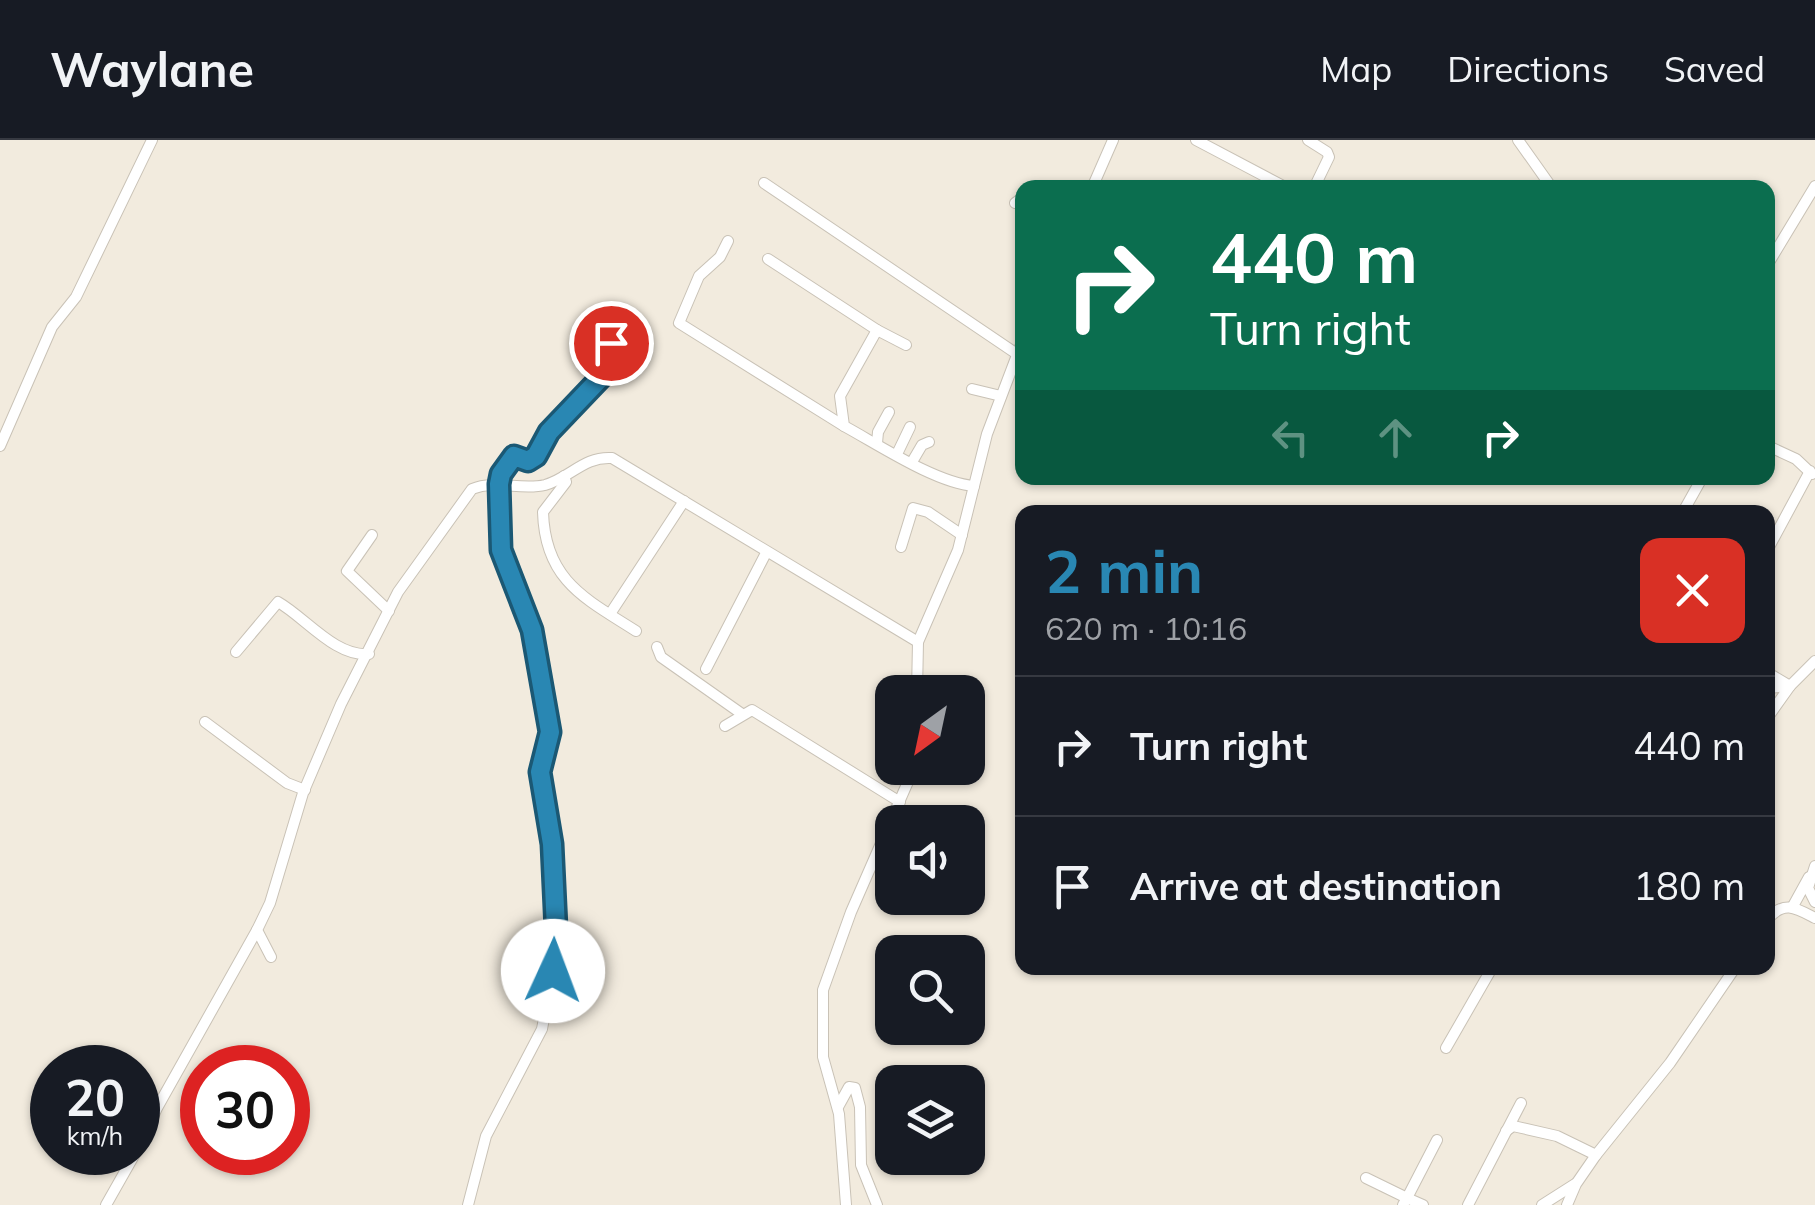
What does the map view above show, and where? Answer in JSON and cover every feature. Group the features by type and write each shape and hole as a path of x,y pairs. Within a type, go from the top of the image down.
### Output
{"street":[{"path":"0,446 52,326 76,297 152,140"},
{"path":"1096,180 1113,140"},
{"path":"1196,140 1271,180"},
{"path":"1308,140 1329,157 1318,180"},
{"path":"1518,140 1546,180"},
{"path":"764,183 1015,353"},
{"path":"1775,252 1815,186"},
{"path":"728,240 720,257 699,276 678,323 844,426 912,462 963,485 974,486"},
{"path":"768,259 906,345"},
{"path":"468,1205 486,1136 542,1030 557,950 552,844 540,772 550,732 532,630 501,550 499,484 514,456 528,461 536,456 549,432 610,368 607,360 614,328"},
{"path":"844,426 840,396 878,330"},
{"path":"917,675 918,642 962,535 1015,359"},
{"path":"972,389 1001,396"},
{"path":"876,443 883,418 889,412"},
{"path":"897,454 910,427"},
{"path":"912,462 922,445 929,442"},
{"path":"1775,449 1796,459 1812,474 1775,536"},
{"path":"160,1103 270,903 304,790 341,704 416,564 469,492 478,486 539,486 594,458 612,458 918,642"},
{"path":"564,476 566,482 543,512 550,556 576,593 636,631"},
{"path":"610,614 684,501"},
{"path":"901,548 913,508 928,512 962,535"},
{"path":"372,535 347,571 389,611"},
{"path":"706,669 766,553"},
{"path":"236,652 278,602 335,644 355,654 369,654"},
{"path":"657,647 661,657 742,714"},
{"path":"1775,707 1815,661"},
{"path":"1775,678 1790,686"},
{"path":"1775,687 1790,686"},
{"path":"724,726 752,710 900,802"},
{"path":"205,722 287,784 304,790"},
{"path":"846,1205 838,1108 823,1057 823,990 850,912 907,785"},
{"path":"1812,871 1808,888 1815,902"},
{"path":"1792,906 1812,871"},
{"path":"1775,914 1792,906 1815,918"},
{"path":"257,930 271,957"},
{"path":"1446,1048 1488,975"},
{"path":"1567,1205 1596,1155 1670,1063 1730,975"},
{"path":"838,1108 849,1087 855,1088 860,1107 862,1166 877,1205"},
{"path":"1468,1205 1521,1103"},
{"path":"1506,1131 1513,1126 1536,1129 1596,1155"},
{"path":"1405,1201 1437,1140"},
{"path":"106,1205 123,1175"},
{"path":"1366,1178 1405,1201 1422,1205"},
{"path":"1542,1205 1576,1184"}],"route":[{"path":"553,971 557,950 552,844 540,772 550,732 532,630 501,550 499,484 514,456 528,461 536,456 549,432 610,368 607,360 611,343"}]}
